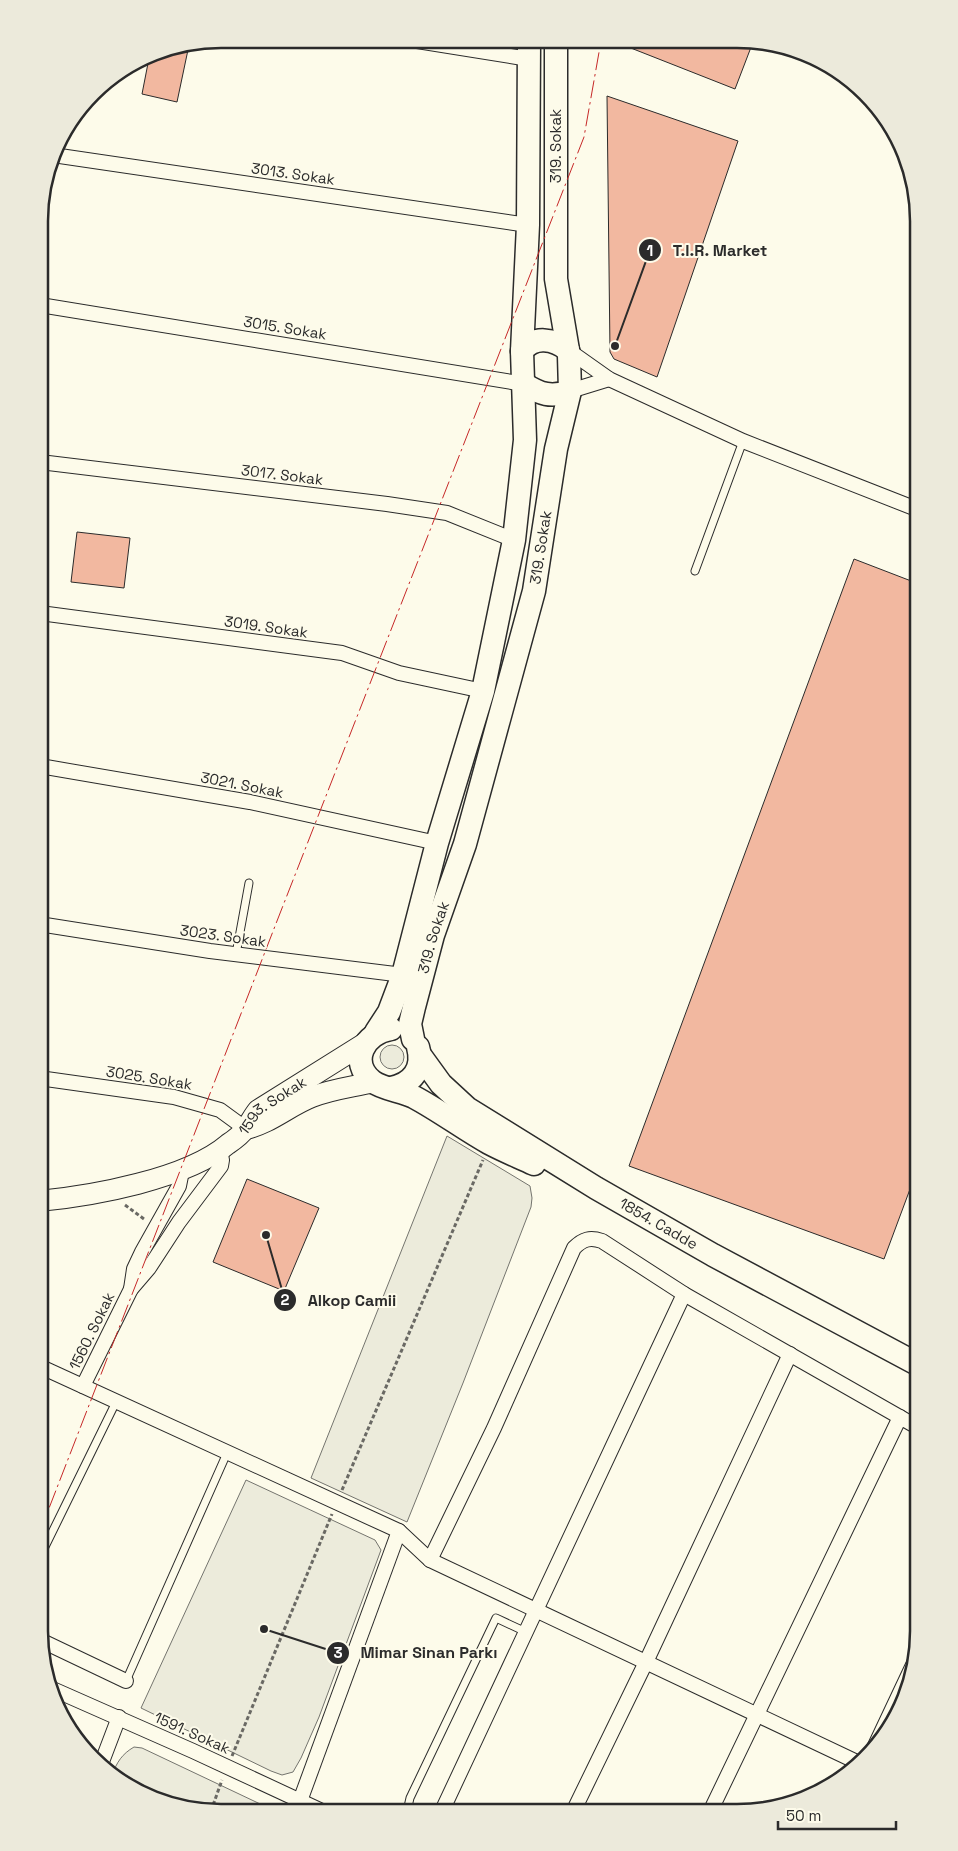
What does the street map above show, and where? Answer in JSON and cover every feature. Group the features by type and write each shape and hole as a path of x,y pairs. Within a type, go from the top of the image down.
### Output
{"main road":[{"name":"319. Sokak","path":"416,1047 410,1024 434,935 465,844 534,591 556,449 570,391 568,350 556,279 556,48"},
{"name":"319. Sokak","path":"371,1038 389,1012 403,976 437,843 483,691 514,540 525,440 522,351 528,225 529,50"},
{"path":"522,351 531,343 541,340 556,342 568,350"},
{"path":"524,384 539,393 547,395 570,391"},
{"path":"382,1085 401,1086 416,1074 420,1064 416,1047 399,1030 391,1029 371,1038 362,1051 361,1060 367,1076 382,1085 418,1099 490,1144 554,1173 596,1188"},
{"name":"1593. Sokak","path":"246,1129 251,1118 258,1110 371,1038"},
{"name":"1854. Cadde","path":"416,1047 441,1084 456,1100 596,1188 713,1255 910,1360"},
{"name":"1593. Sokak","path":"246,1129 266,1122 290,1107 312,1097 382,1085"},
{"path":"48,1200 110,1190 178,1170 203,1161 246,1129"}],"street":[{"path":"506,48 529,50"},
{"name":"3013. Sokak","path":"60,156 528,225"},
{"name":"3015. Sokak","path":"48,306 524,384"},
{"path":"568,350 609,379 743,441 910,506"},
{"path":"570,391 609,379"},
{"name":"3017. Sokak","path":"48,463 447,512 514,540"},
{"name":"3019. Sokak","path":"48,614 342,653 399,673 483,691"},
{"name":"3021. Sokak","path":"48,767 250,802 437,843"},
{"name":"3023. Sokak","path":"48,925 236,954 403,976"},
{"name":"3025. Sokak","path":"48,1079 193,1102 220,1110 246,1129"},
{"path":"131,1290 149,1268 179,1222 221,1166 220,1150"},
{"path":"131,1290 134,1269 157,1220 179,1186 181,1176 178,1170"},
{"path":"157,1220 162,1220 168,1226 173,1227 179,1222"},
{"path":"430,1560 494,1428 574,1248 581,1241 588,1238 602,1242 684,1294 910,1423"},
{"name":"1560. Sokak","path":"83,1386 131,1290"},
{"path":"445,1804 684,1294"},
{"path":"577,1804 646,1662 790,1354"},
{"path":"48,1370 399,1532 430,1560 852,1760"},
{"path":"714,1804 900,1417"},
{"path":"300,1801 399,1532"},
{"path":"49,1644 126,1681"},
{"name":"1591. Sokak","path":"59,1692 119,1717 307,1804"},
{"path":"103,1758 119,1717"}],"lane":[{"path":"695,571 743,441"},
{"path":"236,954 249,883"},
{"path":"48,1541 116,1402"},
{"path":"126,1681 227,1452"},
{"path":"409,1804 496,1618 526,1632"}],"path":[{"path":"341,1493 490,1144"},
{"path":"122,1203 157,1220"},
{"path":"231,1758 333,1511"},
{"path":"214,1803 224,1776"}],"shaded area":[{"path":"392,1045 397,1046 403,1052 403,1062 397,1068 392,1069 387,1068 381,1062 380,1057 381,1052 387,1046"},
{"path":"447,1136 530,1186 532,1198 531,1207 407,1522 311,1478"},
{"path":"246,1480 375,1540 381,1550 319,1717 301,1758 293,1772 282,1775 141,1708"},
{"path":"134,1747 142,1748 260,1804 198,1802 165,1794 144,1786 115,1768 126,1752"}],"building":[{"path":"631,48 750,49 735,89"},
{"path":"188,51 177,102 142,94 148,63 175,53"},
{"path":"607,96 738,141 657,377 614,359 610,352"},
{"path":"77,532 130,538 124,588 71,582"},
{"path":"854,559 910,581 910,1189 884,1259 629,1166"},
{"path":"247,1179 319,1208 284,1291 213,1262"}],"power":[{"path":"48,1511 584,137 600,48"}],"place":[{"name":"T.I.R. Market","path":"615,346"},
{"name":"Alkop Camii","path":"266,1235"},
{"name":"Mimar Sinan Parkı","path":"264,1629"}]}
